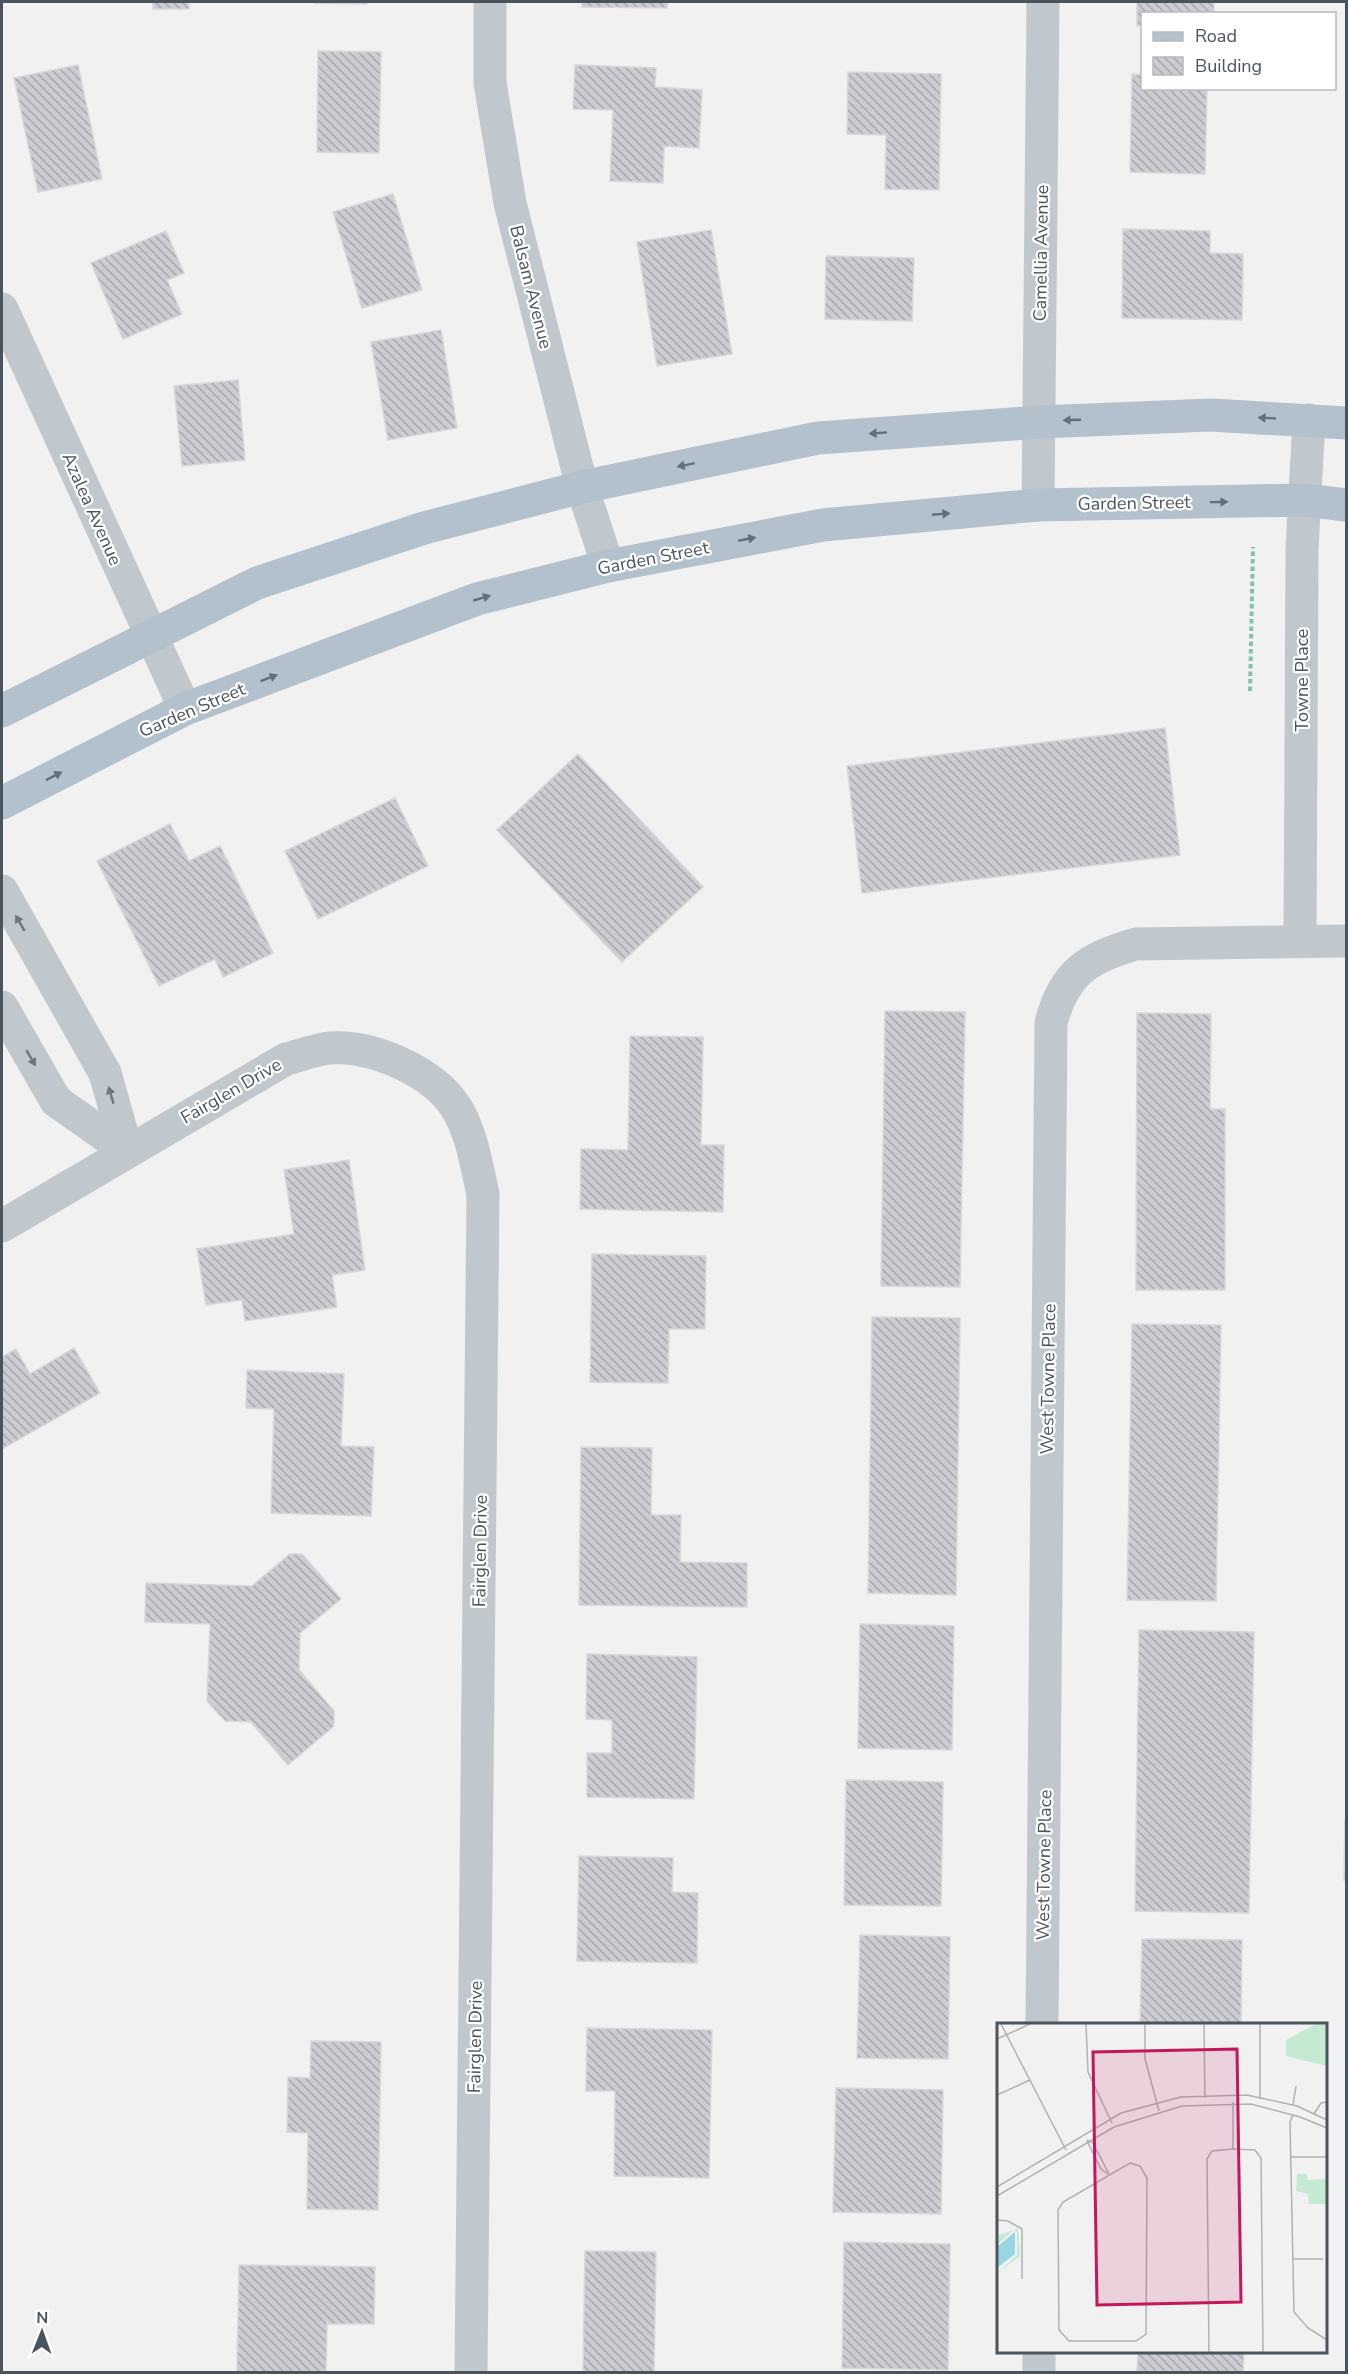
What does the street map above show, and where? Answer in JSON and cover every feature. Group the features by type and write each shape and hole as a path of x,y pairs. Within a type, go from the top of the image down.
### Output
{"main road":[{"path":"2,711 257,583 424,528 582,487 818,438 1040,422 1211,415 1347,423"},
{"name":"Garden Street","path":"2,802 185,709 477,599 608,566 823,525 1038,505 1304,500 1347,505"}],"street":[{"name":"Balsam Avenue","path":"490,2 489,83 510,203 582,487 608,566"},
{"name":"Camellia Avenue","path":"1038,505 1043,2"},
{"name":"Azalea Avenue","path":"2,309 185,709"},
{"name":"Towne Place","path":"1300,940 1304,500 1309,420"},
{"path":"2,891 105,1073 127,1151"},
{"name":"West Towne Place","path":"1042,2023 1052,1023 1058,997 1075,974 1102,954 1136,945 1300,940 1347,941"},
{"path":"2,1007 56,1101 127,1151"},
{"name":"Fairglen Drive","path":"2,1226 286,1059 330,1048 381,1054 426,1077 455,1106 473,1149 483,1194 483,1264 471,2373"},
{"path":"1039,2353 1039,2373"}],"path":[{"path":"1250,691 1253,547"}],"building":[{"path":"153,2 189,2 189,9 153,9"},
{"path":"314,2 368,2 367,4"},
{"path":"582,2 668,2 667,8 582,7"},
{"path":"1137,2 1214,2 1214,12 1141,12 1141,26 1137,26"},
{"path":"318,51 381,52 379,153 317,152"},
{"path":"78,65 102,179 38,192 14,78"},
{"path":"575,65 656,68 655,87 702,90 699,148 664,146 663,183 610,181 613,110 573,109"},
{"path":"848,72 941,74 939,190 885,189 886,135 847,134"},
{"path":"1132,74 1141,75 1141,90 1207,90 1205,174 1130,172"},
{"path":"393,194 422,290 362,308 333,212"},
{"path":"1123,229 1210,231 1210,253 1243,254 1242,320 1122,318"},
{"path":"711,230 732,354 657,366 637,242"},
{"path":"166,231 184,273 167,280 182,314 123,339 91,263"},
{"path":"826,256 914,258 912,321 825,319"},
{"path":"441,330 457,428 388,440 371,342"},
{"path":"238,380 245,460 182,466 174,386"},
{"path":"1165,728 1180,855 862,893 847,766"},
{"path":"578,754 703,887 622,962 497,830"},
{"path":"395,798 428,866 318,919 285,851"},
{"path":"170,824 189,861 220,846 273,953 223,977 215,959 159,986 97,861"},
{"path":"885,1011 965,1012 960,1287 881,1286"},
{"path":"1137,1013 1211,1014 1210,1109 1225,1109 1225,1290 1136,1290"},
{"path":"630,1036 703,1037 701,1145 724,1145 723,1212 580,1209 581,1149 628,1150"},
{"path":"349,1160 365,1270 332,1275 337,1307 245,1321 242,1300 206,1305 197,1249 294,1234 284,1170"},
{"path":"592,1254 706,1256 705,1329 669,1329 668,1383 590,1382"},
{"path":"872,1317 960,1318 956,1595 868,1593"},
{"path":"1132,1324 1221,1325 1216,1601 1127,1600"},
{"path":"74,1348 100,1393 2,1449 2,1357 16,1349 30,1374"},
{"path":"247,1370 344,1374 341,1446 374,1447 371,1516 271,1513 274,1409 246,1408"},
{"path":"581,1447 652,1448 651,1515 681,1515 680,1562 747,1563 747,1607 579,1605"},
{"path":"290,1554 302,1554 341,1599 300,1633 299,1670 334,1711 334,1726 288,1765 251,1722 225,1721 207,1701 210,1624 145,1622 146,1583 252,1586"},
{"path":"860,1624 954,1626 952,1750 858,1748"},
{"path":"1139,1630 1254,1632 1249,1913 1135,1911"},
{"path":"587,1654 697,1657 694,1799 587,1797 587,1753 612,1753 612,1720 586,1719"},
{"path":"846,1780 943,1782 941,1906 844,1905"},
{"path":"1345,1820 1346,1880 1344,1880"},
{"path":"579,1856 673,1858 672,1892 698,1893 697,1963 577,1961"},
{"path":"860,1935 950,1937 948,2059 857,2058"},
{"path":"1142,1939 1242,1940 1241,2023 1140,2023"},
{"path":"587,2028 712,2030 709,2178 614,2176 615,2091 586,2091"},
{"path":"311,2041 381,2042 378,2210 307,2209 308,2133 287,2132 288,2077 310,2078"},
{"path":"836,2088 943,2090 941,2214 833,2212"},
{"path":"844,2242 950,2244 948,2370 842,2368"},
{"path":"585,2251 656,2252 654,2372 583,2372"},
{"path":"239,2265 375,2267 374,2324 327,2324 326,2372 237,2372"},
{"path":"1138,2353 1244,2353 1243,2372 1137,2371"}]}
